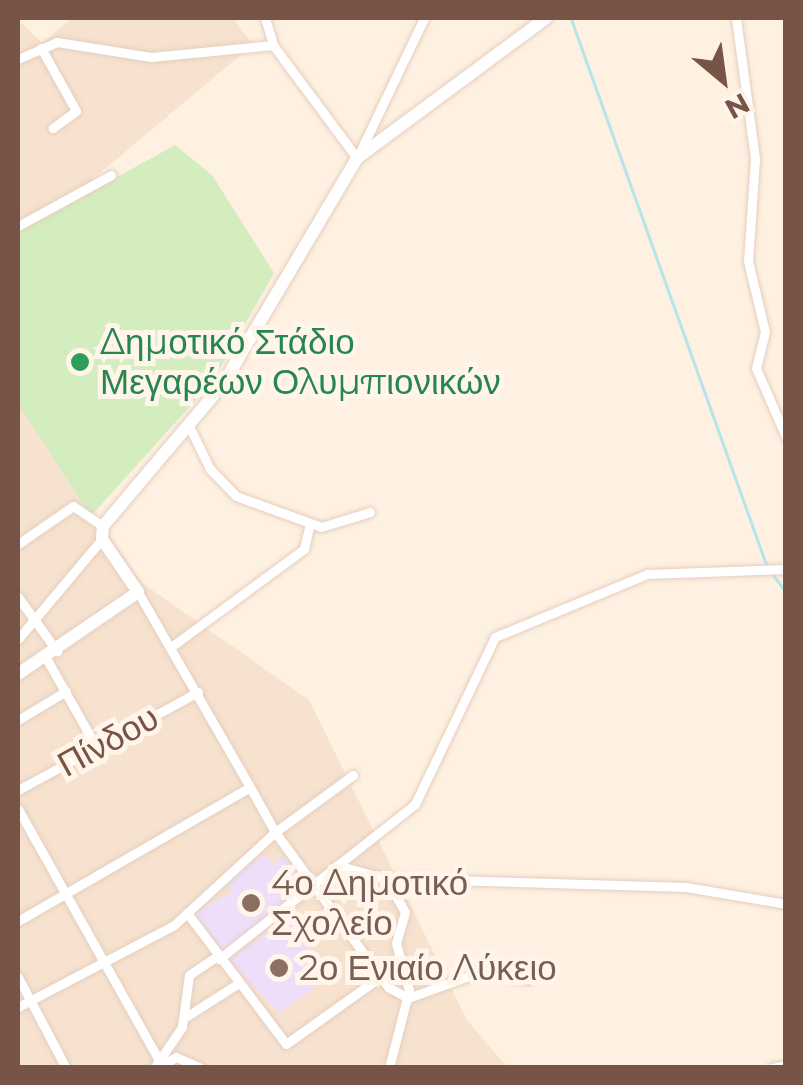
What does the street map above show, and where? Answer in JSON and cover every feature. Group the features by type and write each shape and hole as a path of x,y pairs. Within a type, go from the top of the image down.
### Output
{"street":[{"path":"264,18 274,45 357,158"},
{"path":"18,639 189,426 357,158 424,18"},
{"path":"736,18 755,160 748,260 766,332 757,372 786,438"},
{"path":"357,158 542,21"},
{"path":"18,59 41,48 68,42 150,58 274,45"},
{"path":"41,48 76,111 53,128"},
{"path":"18,226 111,175"},
{"path":"189,426 226,488 310,524 332,527 370,512"},
{"path":"18,544 73,506 102,532 198,692 275,832 380,976 408,998"},
{"path":"171,647 304,549 310,524"},
{"path":"159,1066 184,1018 189,975 315,886 424,790 495,636 646,574 749,576 782,567"},
{"path":"18,674 52,655 138,592"},
{"path":"18,597 34,619 97,748"},
{"path":"18,720 66,691"},
{"name":"Πίνδου","path":"18,790 198,692"},
{"path":"18,1007 187,913 275,832 353,775"},
{"path":"18,921 67,897 250,783"},
{"path":"18,809 159,1066"},
{"path":"337,865 386,879 686,887 786,904"},
{"path":"386,879 406,918 396,943 408,998 389,1068"},
{"path":"187,913 286,1044 380,976"},
{"path":"408,998 480,972 528,978"},
{"path":"18,977 66,1068"},
{"path":"184,1018 238,983"},
{"path":"772,1068 786,1064"},
{"path":"159,1066 201,1068"}],"shaded area":[{"path":"72,18 233,18 253,45 83,187 18,223 18,20 42,43"},
{"path":"18,403 142,583 309,700 467,1020 507,1067 18,1067"},
{"name":"4ο Δημοτικό Σχολείο","path":"264,855 274,864 284,856 309,888 220,952 193,914 232,892 226,880"},
{"name":"2ο Ενιαίο Λύκειο","path":"286,917 329,977 279,1013 229,960"}],"green space":[{"path":"175,145 212,175 274,273 213,381 91,516 18,404 18,232"}],"waterway":[{"path":"571,18 767,566"},
{"path":"772,573 786,592"}],"place":[{"name":"Δημοτικό Στάδιο Μεγαρέων Ολυμπιονικών","path":"80,362"},
{"name":"4ο Δημοτικό Σχολείο","path":"251,903"},
{"name":"2ο Ενιαίο Λύκειο","path":"279,968"}]}
